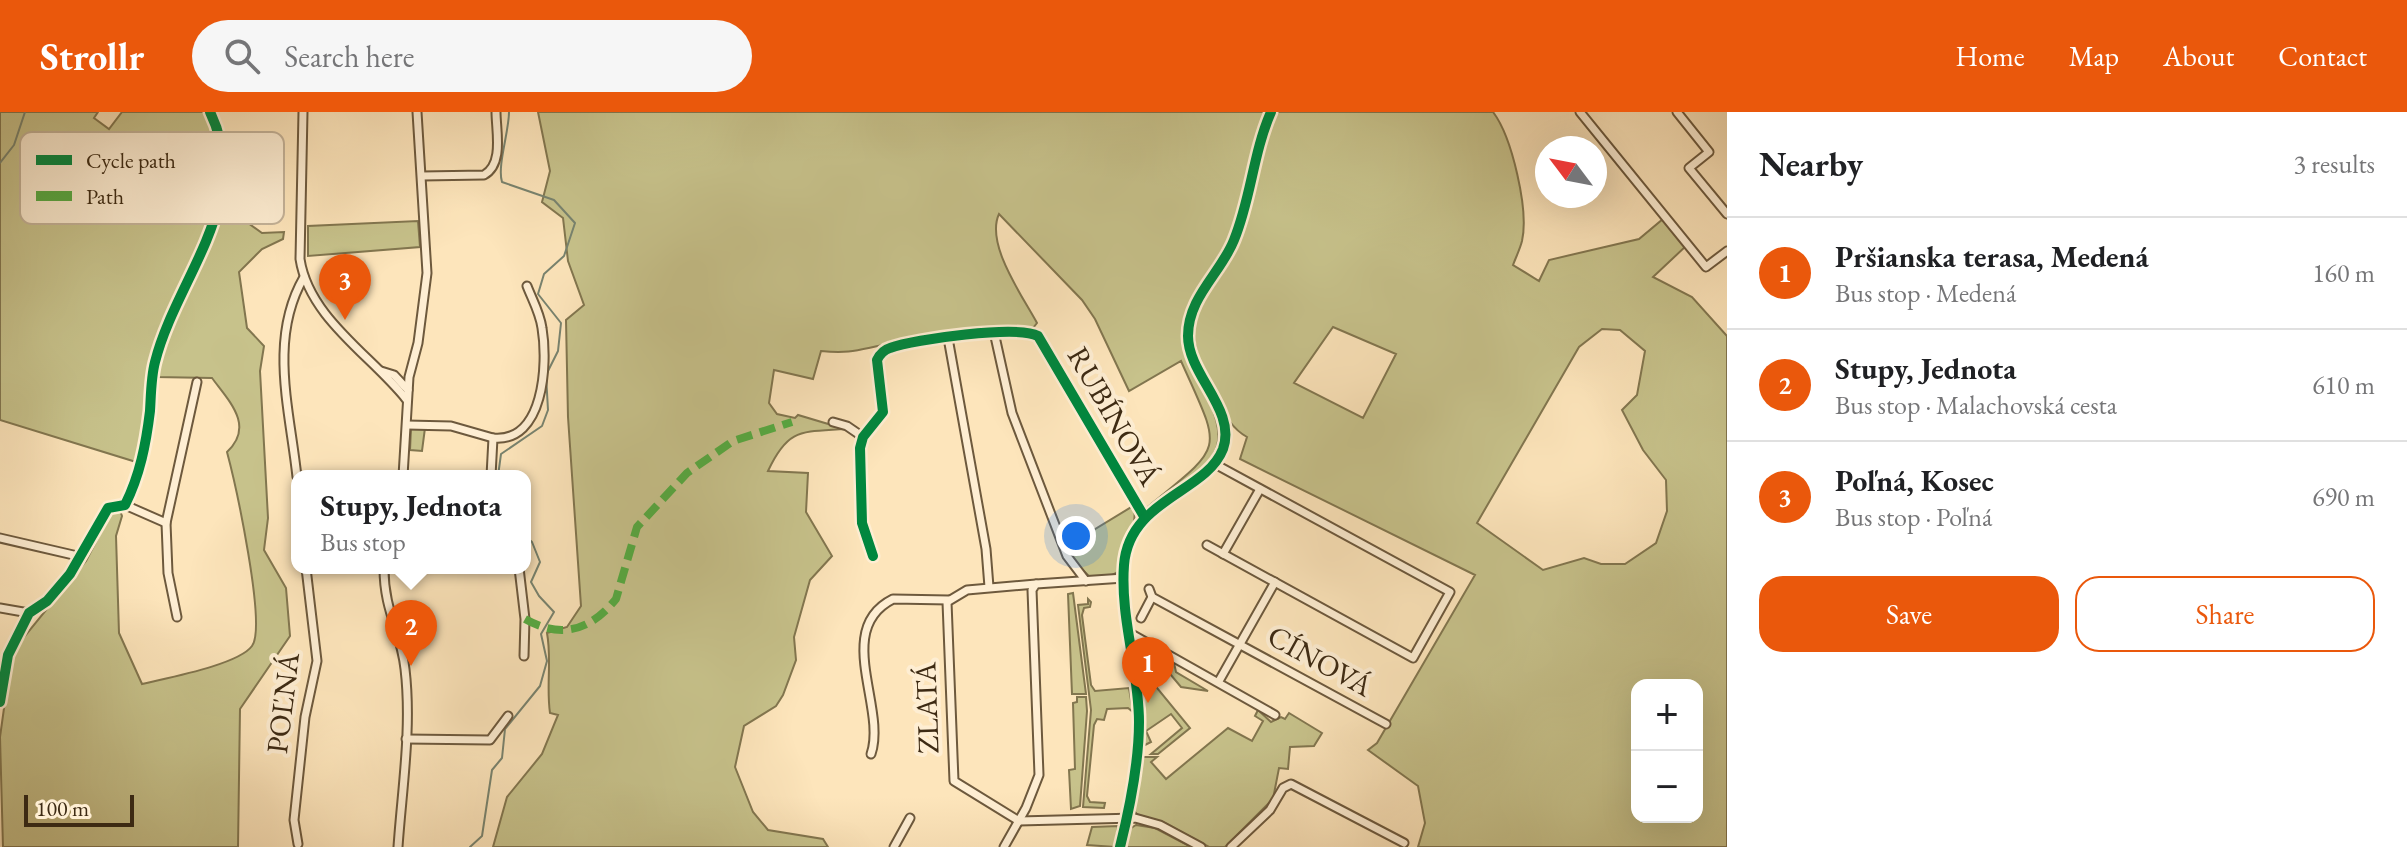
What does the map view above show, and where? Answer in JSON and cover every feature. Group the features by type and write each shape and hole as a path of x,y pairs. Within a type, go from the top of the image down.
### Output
{"street":[{"path":"210,112 216,132"},
{"path":"303,112 300,259 304,277 312,295 367,359 380,371 402,378"},
{"path":"403,470 407,395 402,378 418,343 427,273 417,112"},
{"path":"422,176 490,172 496,158 496,112"},
{"path":"1120,847 1139,722 1124,578 1128,545 1145,518 1213,463 1222,450 1225,430 1221,415 1191,355 1190,318 1198,298 1236,236 1259,141 1271,112"},
{"path":"1580,112 1706,267 1727,251"},
{"path":"1677,112 1709,152 1689,168 1727,214"},
{"path":"125,505 145,447 155,359 213,224"},
{"path":"296,470 284,364 289,312 304,277"},
{"path":"407,425 451,426 493,438 505,438 522,431 536,409 543,332 527,286"},
{"name":"RUBÍNOVÁ","path":"863,437 883,412 876,364 882,352 891,347 948,338 1022,330 1043,341 1145,518"},
{"path":"994,332 1012,413 1067,556 1086,581"},
{"path":"948,338 986,549 989,587"},
{"path":"177,617 168,573 166,523 197,382"},
{"path":"833,422 847,426 863,437 860,448 862,523 873,556"},
{"path":"491,470 493,438"},
{"path":"1207,545 1413,658 1450,592 1213,463"},
{"path":"1223,554 1260,489"},
{"path":"0,702 11,647 26,626 29,613 53,595 82,557 108,508 125,505 166,523"},
{"path":"0,538 82,557"},
{"name":"POĽNÁ","path":"298,844 294,820 303,732 317,661 307,574"},
{"path":"384,574 386,606 405,665 406,739 398,847"},
{"path":"520,574 525,619 524,656"},
{"path":"871,754 876,726 863,663 872,619 893,599 949,600 967,590 989,587 1124,578"},
{"name":"CÍNOVÁ","path":"1219,681 1275,582"},
{"path":"1004,847 1039,775 1031,592 1036,584"},
{"name":"CÍNOVÁ","path":"1141,618 1151,593 1386,724"},
{"name":"ZLATÁ","path":"949,600 953,775 959,787 1019,821"},
{"path":"0,608 29,613"},
{"path":"1128,632 1275,715"},
{"name":"CÍNOVÁ","path":"1377,719 1381,711"},
{"path":"406,739 490,740 508,716"},
{"path":"1231,847 1270,810 1285,785 1307,790 1404,843"},
{"path":"894,847 910,818"},
{"path":"1019,821 1126,818 1160,825 1201,847"}],"shaded area":[{"path":"0,112 98,112 94,118 109,129 122,112 205,112 212,132 20,132 20,224 208,224 197,258 152,353 139,459 133,480 123,498 136,462 0,420"},
{"path":"538,112 1493,112 1507,138 1521,193 1524,228 1513,265 1539,281 1549,260 1639,239 1663,219 1686,246 1653,277 1692,297 1727,336 1727,847 1418,847 1425,823 1418,786 1368,750 1377,743 1475,575 1240,459 1247,437 1224,412 1200,361 1194,337 1195,319 1202,303 1234,254 1243,228 1235,226 1197,292 1186,320 1184,335 1188,359 1218,426 1218,442 1204,466 1149,506 1192,470 1204,457 1209,444 1204,414 1181,361 1129,391 1095,319 1082,300 999,214 996,226 1001,255 1037,323 1033,328 979,328 856,350 821,351 813,379 774,370 769,403 777,414 795,418 798,415 845,429 798,435 782,447 768,471 808,473 806,512 832,556 810,580 794,637 796,660 783,695 776,706 744,726 735,767 753,812 768,830 823,839 828,847 493,847 507,797 542,754 558,715 550,713 547,633 567,627 581,606 568,417 566,320 584,305 568,261 563,218 542,202 550,171","holes":["1333,327 1396,354 1363,418 1294,383","1602,329 1620,330 1645,351 1637,395 1622,410 1643,450 1666,480 1667,511 1656,543 1625,564 1601,564 1584,558 1543,570 1477,523 1579,347"]},
{"path":"418,221 420,247 308,256 308,226"},
{"path":"218,224 249,224 262,233 284,232 283,239 262,249 239,272 247,328 264,346 260,371 268,518 264,550 286,588 290,636 240,709 238,847 3,847 0,737 11,658 20,642 86,561 112,511 119,508 122,516 116,536 119,633 142,684 217,665 252,646 256,633 253,584 227,452 239,433 236,414 212,378 156,377 158,360"},
{"path":"425,428 422,451 410,450 411,429"},
{"path":"1133,506 1133,528 1121,570 1112,575 1090,577 1075,563 1071,554 1077,551 1074,542"},
{"path":"1073,593 1086,694 1072,694 1068,594"},
{"path":"1088,599 1090,607 1084,608 1082,615 1091,685 1095,691 1129,688 1133,712 1128,708 1107,709 1104,720 1097,719 1094,725 1087,796 1090,802 1105,803 1104,808 1083,807 1091,710 1078,605 1088,604"},
{"path":"1142,646 1165,658 1149,661 1149,683 1153,683 1190,728 1158,754 1151,754 1182,728 1171,714 1146,731 1151,742 1143,746 1145,707 1135,650"},
{"path":"1167,660 1174,663 1176,672 1208,691 1181,687 1160,662"},
{"path":"1077,697 1086,697 1087,711 1080,806 1071,809 1069,770 1075,769 1073,703 1077,702"},
{"path":"1258,710 1271,722 1281,717 1285,719 1289,713 1322,733 1314,746 1290,747 1288,769 1279,768 1273,799 1225,847 1209,847 1163,822 1138,815 1132,809 1142,757 1157,757 1151,762 1166,779 1228,728 1252,741 1263,721 1255,716"},
{"path":"1136,825 1155,828 1191,847 1124,847 1128,830"},
{"path":"1118,826 1115,847 1087,845 1092,827"}],"waterway":[{"path":"0,163 14,145 25,112"},
{"path":"499,470 501,454 542,426 548,410 546,375 558,351 561,323 538,294 544,274 564,256 575,223 554,200 502,182 501,167 509,112"},
{"path":"470,847 482,836 492,770 502,758 505,729 540,686 547,661 541,634 554,612 531,582 540,562 531,541"}],"marked path":[{"path":"525,619 563,630 585,625 596,618 616,599 637,527 687,473 733,441 792,422"}],"cycle path":[{"path":"210,112 217,132"},
{"path":"1120,847 1133,785 1139,722 1123,585 1124,565 1129,543 1139,525 1201,476 1214,464 1223,449 1226,435 1223,420 1195,365 1188,336 1189,322 1199,297 1234,240 1271,112"},
{"path":"0,702 8,655 29,613 47,601 70,574 108,508 125,505 142,459 155,362 165,331 212,224"},
{"path":"873,556 862,523 860,448 863,437 883,412 877,360 888,349 942,337 1010,332 1038,336 1145,518"}],"place":[{"name":"Poľná, Kosec","path":"345,320"},
{"name":"Stupy, Jednota","path":"411,666"},
{"name":"Pršianska terasa, Medená","path":"1148,703"}]}
